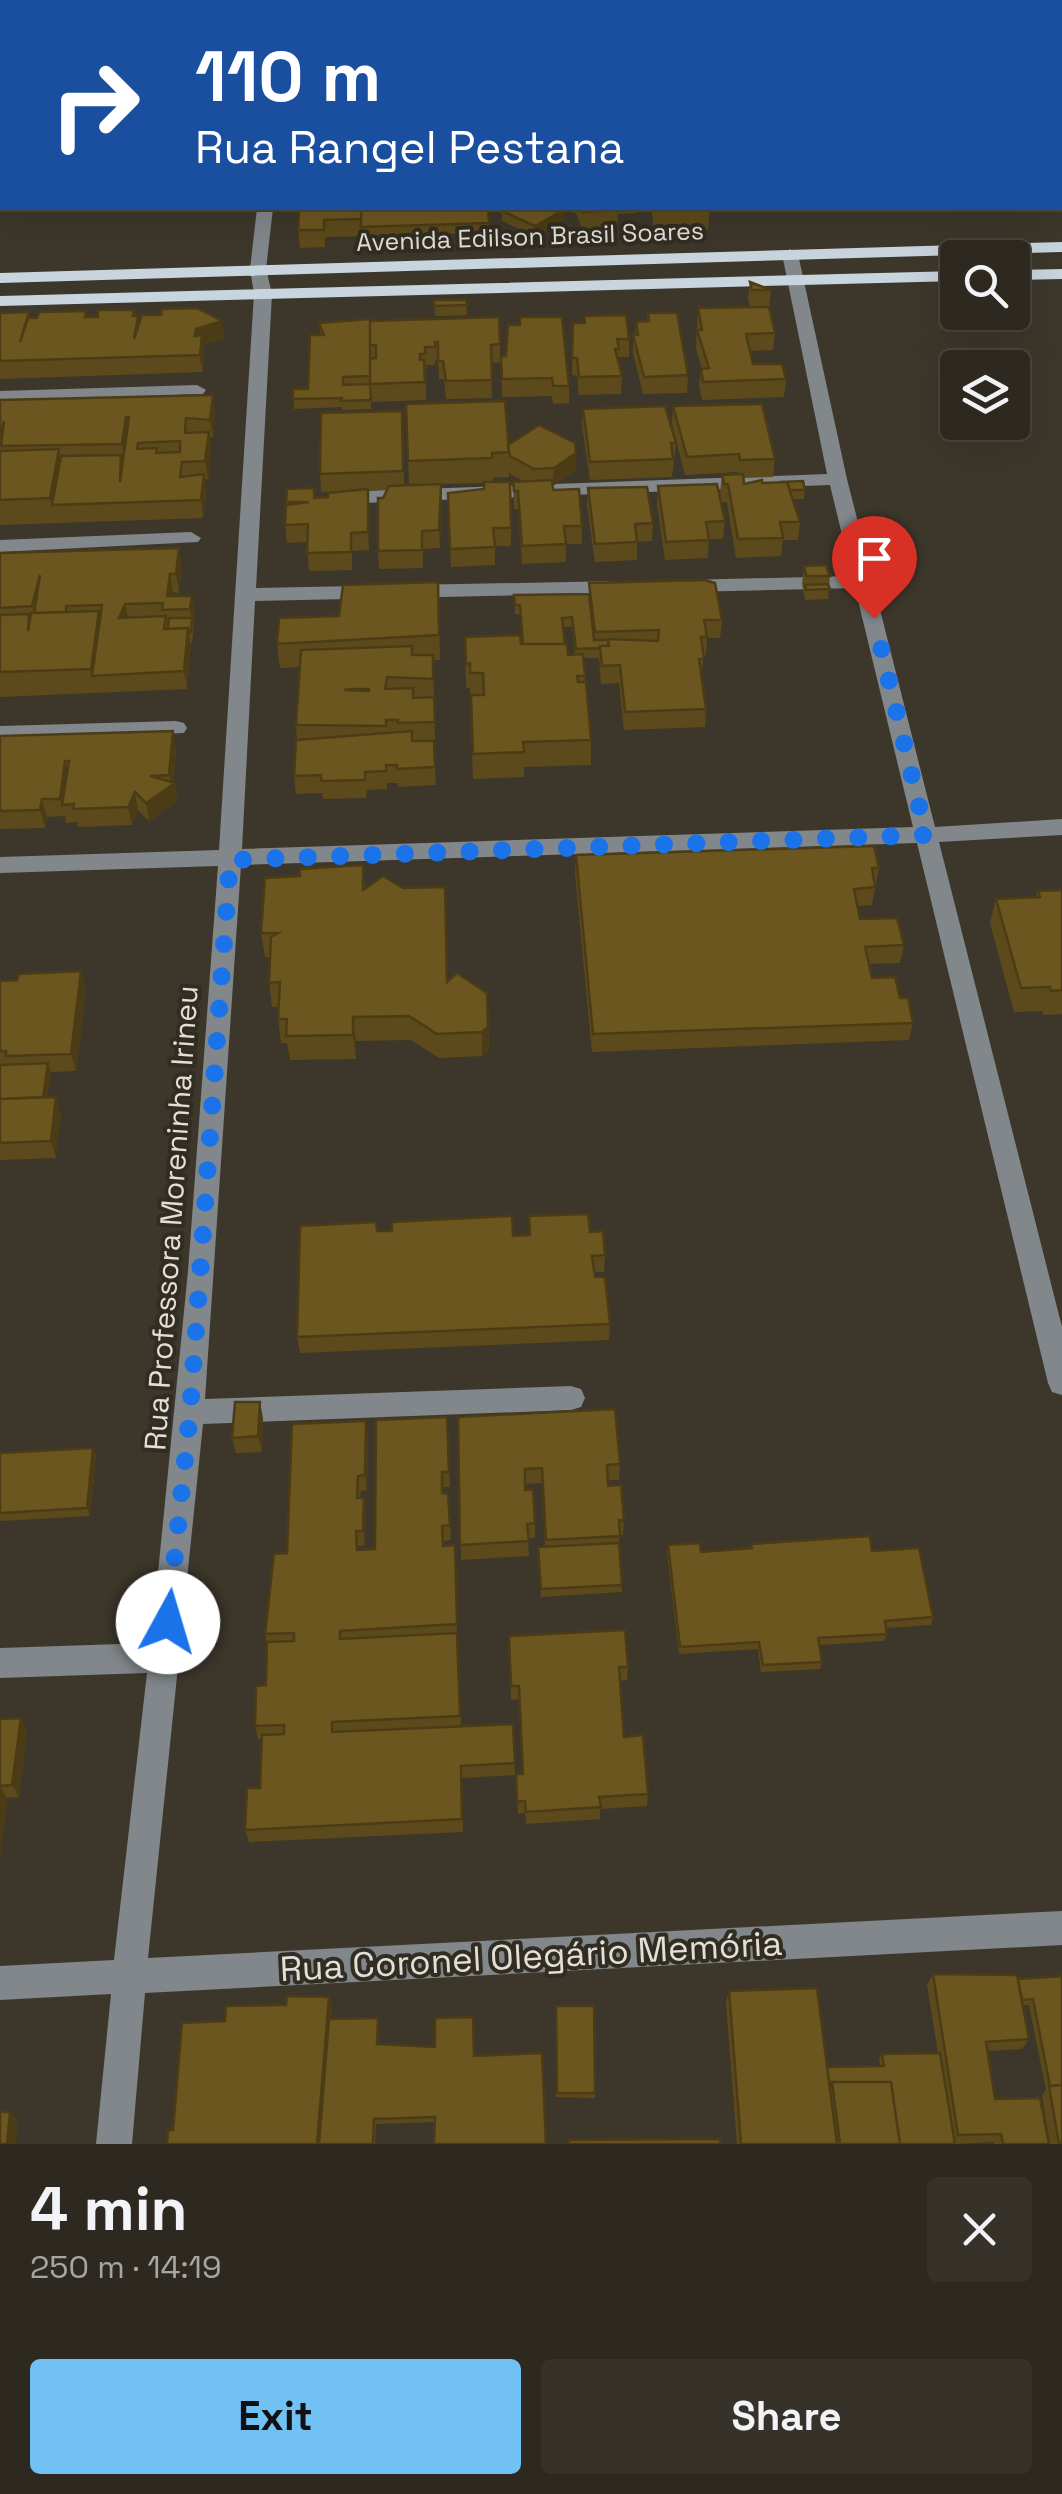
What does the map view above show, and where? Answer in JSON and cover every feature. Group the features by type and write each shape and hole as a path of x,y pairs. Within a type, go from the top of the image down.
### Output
{"main road":[{"name":"Avenida Edilson Brasil Soares","path":"0,301 261,282 790,254 1062,247"},
{"path":"1030,275 1062,274"},
{"name":"Avenida Edilson Brasil Soares","path":"0,278 261,282 940,276"}],"street":[{"name":"Rua Professora Moreninha Irineu","path":"114,2144 128,1978 190,1412 230,860 265,210"},
{"path":"790,254 838,479 1062,1384"},
{"path":"0,396 197,390"},
{"path":"332,498 838,479"},
{"path":"0,546 190,538"},
{"path":"244,595 866,582"},
{"path":"0,732 176,728"},
{"path":"0,865 230,860 1062,827"},
{"path":"190,1412 572,1398"},
{"path":"0,1662 164,1657"},
{"name":"Rua Coronel Olegário Memória","path":"0,1983 1062,1928"}],"building":[{"path":"299,210 361,210 361,219 324,220 324,230 298,230"},
{"path":"361,210 488,210 489,223 361,227"},
{"path":"504,210 563,210 535,226"},
{"path":"750,282 771,290 752,290"},
{"path":"434,300 466,300 467,305 434,306"},
{"path":"769,307 775,333 746,334 753,364 782,364 786,379 703,382 701,369 709,368 697,330 702,330 698,308"},
{"path":"197,308 222,321 196,329 195,336 202,335 200,355 0,361 0,313 29,312 20,342 28,318 37,318 39,312 86,311 85,317 98,317 98,310 134,310 133,316 138,316 134,339 142,315 161,315 162,309"},
{"path":"648,313 677,313 688,375 644,377 633,335 638,335 636,322 649,321"},
{"path":"626,315 629,339 617,339 619,349 615,349 622,376 579,377 577,358 572,358 573,323 585,323 584,316"},
{"path":"499,317 500,344 491,345 492,380 446,381 435,342 435,347 425,347 425,354 420,354 425,382 370,384 370,359 376,358 376,345 370,345 370,321"},
{"path":"520,317 562,317 569,386 553,386 552,378 502,379 501,356 506,356 508,325 520,325"},
{"path":"370,319 370,376 343,377 343,385 370,384 371,400 293,399 293,389 308,389 310,335 324,335 319,323"},
{"path":"213,395 210,420 186,418 185,433 209,432 205,461 182,462 180,477 204,474 201,500 52,505 61,456 121,455 120,482 129,417 122,444 1,446 4,421 0,438 0,400","holes":["180,441 180,452 156,453 157,448 137,449 138,443"]},
{"path":"505,401 509,452 492,453 492,458 408,461 406,404"},
{"path":"762,404 775,459 740,460 739,454 687,457 673,406"},
{"path":"665,406 676,443 671,443 673,459 590,462 583,409"},
{"path":"402,411 403,471 320,474 321,413"},
{"path":"539,425 575,443 576,453 554,468 534,469 510,456 508,445"},
{"path":"59,449 50,498 0,500 0,451"},
{"path":"743,474 744,484 762,480 787,482 800,522 780,522 783,538 738,539 728,484 724,484 722,475"},
{"path":"552,480 553,490 579,489 582,526 564,526 566,544 522,546 518,491 514,491 513,482"},
{"path":"803,481 805,490 790,490 787,482 780,482"},
{"path":"484,482 510,482 511,528 493,528 495,547 450,549 448,493 484,489"},
{"path":"441,484 439,530 422,531 422,550 378,551 378,498 383,498 389,486"},
{"path":"717,484 725,521 706,522 709,540 666,542 658,486"},
{"path":"647,487 653,523 635,524 637,542 595,544 588,488"},
{"path":"314,488 314,498 368,489 368,532 351,533 351,552 307,553 308,524 285,525 286,505 309,502 286,502 287,489"},
{"path":"179,548 176,574 170,574 167,596 192,596 190,609 162,610 163,603 125,604 119,618 166,616 164,629 188,628 184,671 92,676 102,605 66,606 66,612 34,613 40,575 32,606 0,608 0,553"},
{"path":"826,565 830,576 806,576 804,566"},
{"path":"438,582 439,635 277,644 279,618 339,616 343,585"},
{"path":"589,583 715,583 722,620 704,620 707,637 701,637 704,659 699,659 706,709 625,712 620,665 602,666 600,646 609,646 608,639 658,641 659,630 595,632"},
{"path":"828,584 830,589 806,590 805,585"},
{"path":"589,594 594,640 608,640 608,646 576,649 572,617 562,618 565,644 523,644 520,605 515,605 514,595"},
{"path":"99,611 91,669 0,672 0,615 29,614 28,631 31,613"},
{"path":"169,618 192,618 191,632 188,628 168,629"},
{"path":"520,635 521,644 567,644 568,655 583,654 585,676 577,676 578,682 586,682 591,740 523,742 524,752 473,754 471,695 484,695 483,673 470,673 465,637"},
{"path":"412,646 412,655 433,655 433,679 387,677 385,689 413,688 413,698 434,697 435,722 386,720 386,726 296,725 301,650"},
{"path":"173,731 169,775 150,776 175,783 146,803 135,792 128,807 73,809 74,804 62,805 69,761 65,761 60,799 42,799 40,810 0,811 0,736"},
{"path":"412,731 412,741 434,741 435,767 397,769 397,765 386,765 386,771 365,772 365,780 321,781 321,775 294,776 296,740"},
{"path":"874,846 879,868 872,868 875,887 854,889 860,919 897,918 904,945 865,947 872,978 895,977 900,998 908,998 913,1023 593,1034 576,855"},
{"path":"363,865 363,890 383,876 403,888 445,887 447,982 457,973 487,993 488,1027 482,1032 437,1034 409,1016 353,1017 353,1035 286,1036 287,1019 278,1019 280,982 269,983 271,937 278,933 261,933 265,878 300,876 300,869"},
{"path":"1062,890 1062,990 1021,988 996,899 1040,897 1038,891"},
{"path":"81,971 71,1054 6,1056 6,1051 0,1051 0,981 17,980 19,974"},
{"path":"48,1063 43,1097 0,1099 0,1065"},
{"path":"56,1097 51,1141 0,1143 0,1099"},
{"path":"588,1214 590,1232 603,1231 605,1255 592,1256 595,1277 605,1277 610,1324 297,1337 300,1226 376,1222 377,1231 392,1231 392,1222 512,1216 513,1236 530,1235 529,1216"},
{"path":"235,1402 260,1402 258,1436 232,1438"},
{"path":"615,1409 620,1464 607,1465 608,1486 621,1485 624,1521 619,1520 620,1536 546,1540 542,1468 525,1469 525,1490 533,1489 535,1523 527,1524 529,1541 460,1545 458,1417"},
{"path":"447,1417 449,1472 442,1472 442,1493 448,1494 450,1525 442,1526 443,1546 455,1545 457,1624 340,1631 340,1639 457,1633 460,1716 332,1722 332,1732 513,1724 515,1763 461,1766 462,1819 245,1830 247,1788 260,1788 262,1735 284,1734 284,1725 255,1726 256,1686 266,1685 267,1642 294,1641 294,1633 265,1634 274,1554 287,1553 292,1424 366,1421 365,1475 358,1476 357,1498 364,1498 363,1531 356,1531 357,1550 375,1549 376,1420"},
{"path":"93,1448 87,1508 0,1513 0,1453"},
{"path":"870,1536 872,1551 919,1548 933,1617 885,1621 887,1634 818,1638 822,1662 763,1665 759,1642 680,1647 668,1545 700,1543 701,1552 752,1548 751,1544"},
{"path":"619,1543 622,1585 541,1589 538,1547"},
{"path":"625,1630 628,1667 619,1667 624,1737 643,1735 648,1794 599,1797 601,1807 526,1812 525,1801 517,1802 516,1774 523,1774 519,1686 511,1686 509,1636"},
{"path":"21,1718 12,1785 0,1786 0,1719"},
{"path":"933,1974 1017,1975 1029,2039 986,2042 995,2099 1040,2098 1049,2144 1003,2144 1001,2134 958,2135"},
{"path":"1062,1976 1062,2085 1050,2086 1033,1999 1022,2000 1018,1979"},
{"path":"817,1988 837,2144 741,2144 729,1991"},
{"path":"287,1996 329,1997 317,2144 167,2144 168,2130 173,2130 182,2023 225,2021 226,2006 286,2005"},
{"path":"556,2006 594,2006 595,2093 557,2093"},
{"path":"473,2017 474,2056 542,2053 546,2144 434,2144 435,2117 374,2119 373,2144 319,2144 329,2019 378,2018 377,2044 435,2047 435,2018"},
{"path":"940,2053 955,2144 900,2144 891,2082 832,2082 830,2087 827,2067 884,2066 882,2054"},
{"path":"832,2082 891,2082 900,2144 840,2144"},
{"path":"1062,2085 1062,2144 1059,2144 1049,2086"},
{"path":"0,2112 10,2112 7,2144 0,2144"},
{"path":"720,2139 720,2144 569,2144 569,2140"}],"route":[{"path":"168,1622 190,1412 230,860 926,835 874,618"}]}
